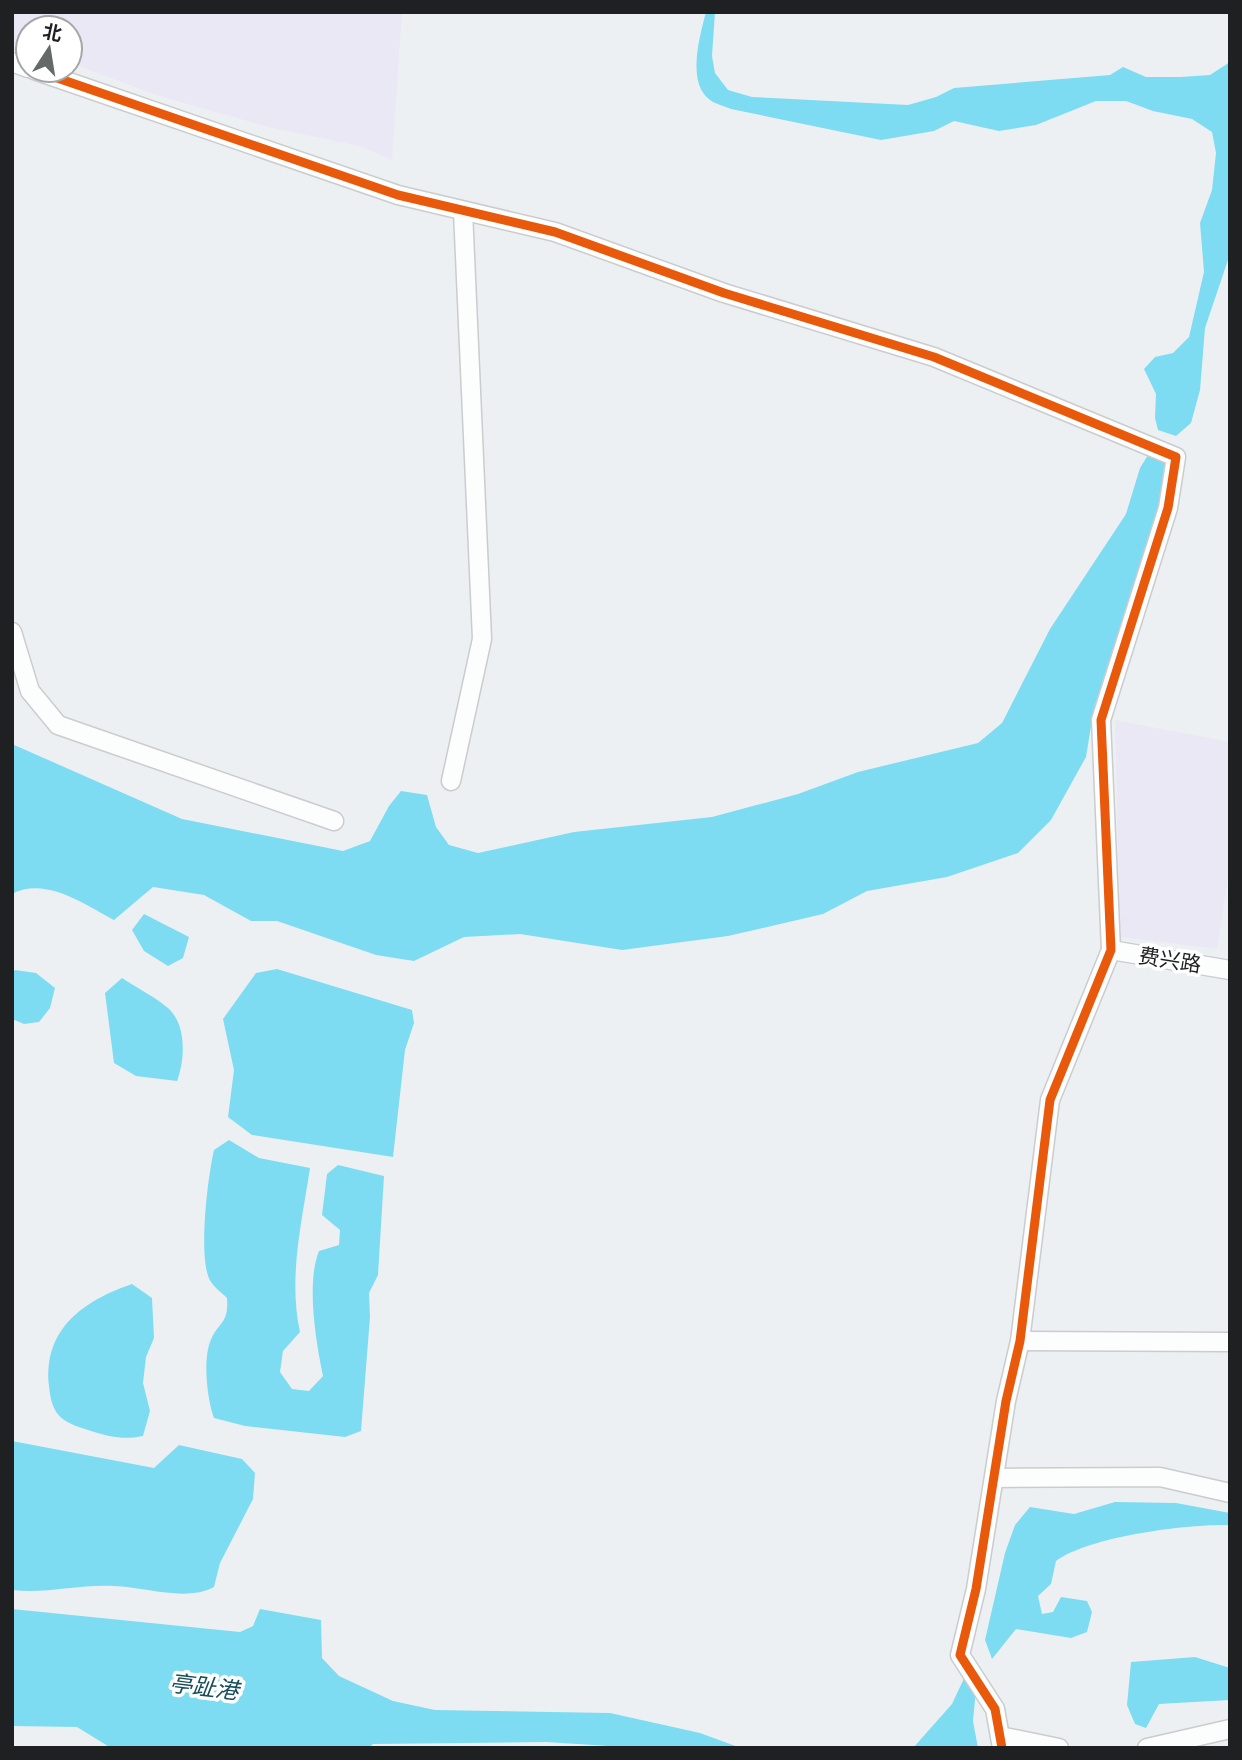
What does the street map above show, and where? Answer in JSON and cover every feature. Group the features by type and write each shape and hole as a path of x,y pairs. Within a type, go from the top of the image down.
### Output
{"street":[{"path":"75,84 398,195 555,232 724,293 934,358 1176,457 1168,508 1101,720 1111,950 1049,1100 1020,1341 1006,1401 976,1589 960,1655 995,1709 1001,1742 1059,1748"},
{"path":"452,781 482,639 463,211"},
{"path":"12,632 21,690 58,725 334,821"},
{"name":"费兴路","path":"1111,950 1230,970"},
{"path":"1020,1341 1230,1342"},
{"path":"995,1478 1160,1477 1230,1493"},
{"path":"1147,1748 1230,1729"}],"shaded area":[{"path":"12,12 402,12 392,160 359,146 272,128 159,96 84,68 84,14 14,14 14,43"},
{"path":"1115,720 1230,742 1230,866 1217,949 1120,937"}],"water":[{"path":"706,12 715,12 712,56 715,73 728,90 752,97 908,105 936,97 954,88 1110,75 1123,67 1146,77 1210,75 1230,62 1230,254 1205,328 1200,390 1191,423 1176,436 1158,430 1155,418 1156,394 1144,369 1155,357 1173,353 1189,337 1204,272 1200,223 1212,190 1216,153 1212,132 1192,119 1153,111 1126,101 1096,101 1036,125 999,131 954,121 934,131 881,140 731,109 710,100 698,82 697,58"},
{"path":"1148,455 1168,462 1153,529 1094,708 1086,757 1051,820 1018,853 947,877 867,891 823,914 728,936 622,950 520,934 464,937 414,961 376,955 277,921 251,921 204,895 153,887 114,920 78,900 52,890 25,889 12,894 12,744 182,819 343,851 370,841 389,806 401,791 427,795 436,827 449,845 478,853 574,832 712,817 798,794 858,772 978,743 1002,723 1050,629 1126,514 1140,468"},
{"path":"144,914 189,937 183,958 168,966 144,951 132,930"},
{"path":"277,969 412,1010 414,1023 405,1050 393,1157 252,1135 228,1117 234,1070 223,1019 256,973"},
{"path":"15,970 36,973 55,988 50,1008 39,1022 24,1024 12,1019 12,973"},
{"path":"122,978 168,1008 179,1024 183,1053 177,1081 136,1076 114,1063 105,993"},
{"path":"229,1140 259,1158 310,1168 296,1270 295,1291 300,1332 283,1351 280,1372 292,1389 309,1391 323,1376 315,1330 313,1279 319,1251 339,1245 340,1230 322,1215 327,1174 338,1165 384,1176 378,1275 369,1293 370,1317 361,1431 345,1437 245,1426 214,1418 208,1391 207,1359 213,1335 225,1318 227,1298 211,1282 207,1272 205,1218 214,1150"},
{"path":"132,1284 152,1298 154,1338 146,1357 143,1383 150,1411 143,1436 123,1438 81,1428 60,1417 50,1396 49,1366 53,1348 70,1320 98,1299"},
{"path":"12,1441 154,1468 179,1445 242,1459 255,1473 253,1499 220,1563 214,1587 179,1594 114,1586 12,1590"},
{"path":"1115,1502 1176,1503 1230,1513 1230,1525 1140,1533 1071,1552 1056,1561 1051,1584 1038,1596 1042,1614 1053,1612 1061,1597 1087,1601 1092,1612 1087,1632 1071,1638 1016,1629 992,1659 985,1640 1005,1553 1015,1525 1030,1507 1074,1514"},
{"name":"亭趾港","path":"12,1609 240,1632 253,1626 260,1609 321,1620 322,1658 339,1676 393,1701 435,1710 610,1713 700,1733 741,1748 640,1748 546,1742 373,1744 369,1748 111,1748 77,1727 12,1726"},
{"path":"1195,1657 1230,1668 1230,1700 1159,1704 1146,1728 1135,1724 1127,1705 1131,1662"},
{"path":"967,1672 976,1689 973,1721 978,1748 913,1748 952,1704"}],"cycle path":[{"path":"75,84 398,195 555,232 724,293 934,357 1176,457 1168,508 1101,720 1111,950 1050,1100 1020,1341 1006,1401 976,1589 960,1655 995,1709 1002,1748"}]}
